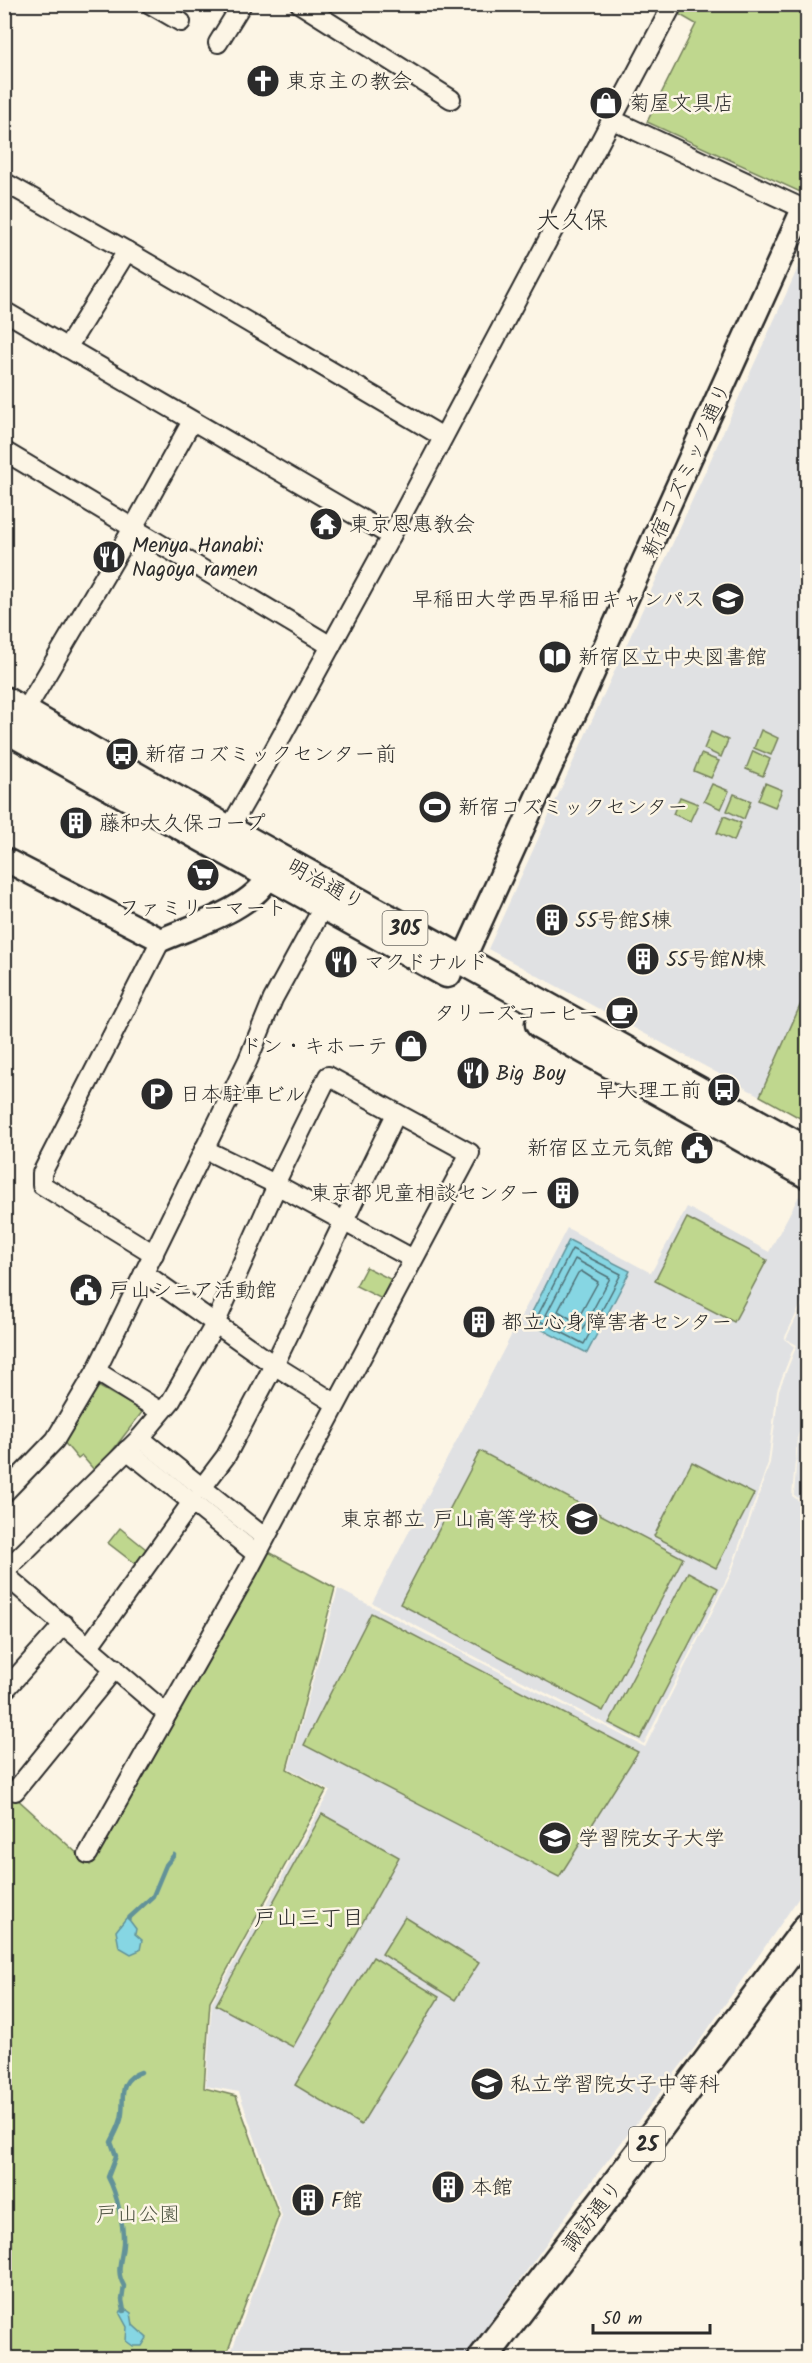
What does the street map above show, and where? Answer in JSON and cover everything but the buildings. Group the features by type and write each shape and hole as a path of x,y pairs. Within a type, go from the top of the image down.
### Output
{"main road":[{"name":"明治通り","path":"11,714 807,1174"},
{"name":"明治通り","path":"223,838 269,876 328,897 464,960 807,1152"},
{"name":"諏訪通り","path":"483,2358 646,2145 807,1927"}],"street":[{"path":"150,4 181,22"},
{"path":"218,43 242,4"},
{"path":"300,4 451,99"},
{"path":"223,838 391,536 673,4"},
{"path":"613,120 805,210"},
{"path":"4,182 127,251 443,437"},
{"name":"新宿コズミック通り","path":"464,960 805,210"},
{"path":"67,348 127,251"},
{"path":"4,310 391,536"},
{"path":"11,714 133,528 192,421"},
{"path":"4,451 331,646"},
{"path":"4,859 161,940"},
{"path":"154,1254 42,1185 42,1173 161,940 250,900 264,887 269,876"},
{"path":"4,1493 55,1440 96,1371 248,1060 273,999 328,897"},
{"path":"88,1854 167,1714 264,1537 470,1153 328,1076 275,1184 274,1192 215,1324 171,1401 133,1444 4,1573 167,1714"},
{"path":"89,1646 226,1456 274,1365 396,1114"},
{"path":"204,1149 275,1184 413,1259"},
{"path":"144,1273 274,1365 335,1403"},
{"path":"96,1371 160,1412"},
{"path":"133,1444 196,1495 255,1553"},
{"path":"196,1495 264,1537"},
{"path":"4,1691 64,1624"},
{"path":"15,1791 115,1668"}],"shaded area":[{"name":"早稲田大学西早稲田キャンパス","path":"807,248 807,990 760,1096 488,949"},
{"name":"東京都立 戸山高等学校","path":"799,1196 807,1201 807,1292 784,1339 794,1346 777,1390 768,1463 729,1574 644,1744 372,1603 567,1228 651,1273 687,1207 769,1252"},
{"name":"学習院女子大学","path":"807,1296 807,1406 797,1439 792,1496 808,1507 807,1886 701,2039 581,2195 464,2358 229,2358 282,2216 239,2092 206,2086 212,2002 330,1791 289,1768 338,1589 645,1747 731,1574 770,1463 779,1390 797,1345 786,1339"},
{"path":"807,1413 807,1504 794,1495 798,1440"}],"green space":[{"path":"679,5 807,5 807,195 647,122 696,24 675,12"},
{"path":"761,730 778,738 771,755 754,748"},
{"path":"711,732 728,740 721,757 704,749"},
{"path":"753,751 770,759 763,776 746,769"},
{"path":"701,754 719,761 711,778 694,771"},
{"path":"765,783 782,790 775,807 758,800"},
{"path":"712,784 729,791 721,809 704,801"},
{"path":"734,794 751,801 744,819 727,811"},
{"path":"680,797 698,804 690,821 673,814"},
{"path":"724,816 741,823 734,841 717,833"},
{"path":"807,990 807,1122 760,1096"},
{"path":"687,1218 767,1260 734,1322 655,1281"},
{"path":"366,1267 396,1282 386,1301 356,1286"},
{"path":"98,1386 143,1411 96,1472 82,1456 78,1459 63,1441"},
{"path":"480,1451 683,1558 603,1711 400,1604"},
{"path":"692,1462 754,1494 716,1568 654,1536"},
{"path":"120,1528 151,1553 139,1567 108,1543"},
{"name":"戸山公園","path":"267,1551 335,1588 287,1769 326,1791 210,2001 204,2088 236,2096 279,2215 225,2358 5,2358 4,1787 90,1865"},
{"path":"688,1572 718,1588 640,1739 609,1723"},
{"path":"371,1613 638,1752 559,1877 304,1745"},
{"path":"322,1814 399,1857 293,2047 216,2005"},
{"path":"405,1917 479,1963 455,2000 382,1954"},
{"path":"373,1957 439,1997 361,2125 295,2085"}],"water":[{"path":"569,1240 630,1271 587,1353 527,1322"},
{"path":"127,1917 136,1929 135,1934 142,1940 140,1950 131,1954 119,1947 116,1931"},
{"path":"127,2310 131,2313 133,2325 147,2338 142,2346 133,2346 126,2341 127,2327 120,2314 121,2311"}],"waterway":[{"path":"129,1918 153,1896 166,1865 174,1855"},
{"path":"124,2311 122,2300 124,2286 119,2270 123,2244 121,2219 108,2177 116,2156 111,2142 121,2119 123,2092 128,2080 141,2072"}],"place":[{"name":"東京主の教会","path":"263,81"},
{"name":"菊屋文具店","path":"606,103"},
{"name":"東京恩惠敎会","path":"326,524"},
{"name":"Menya Hanabi: Nagoya ramen","path":"109,557"},
{"name":"早稲田大学西早稲田キャンパス","path":"728,599"},
{"name":"新宿区立中央図書館","path":"555,657"},
{"name":"新宿コズミックセンター前","path":"122,754"},
{"name":"新宿コズミックセンター","path":"435,807"},
{"name":"藤和大久保コープ","path":"76,823"},
{"name":"ファミリーマート","path":"203,875"},
{"name":"55号館S棟","path":"552,920"},
{"name":"55号館N棟","path":"643,959"},
{"name":"マクドナルド","path":"341,962"},
{"name":"タリーズコーヒー","path":"622,1013"},
{"name":"ドン・キホーテ","path":"411,1046"},
{"name":"Big Boy","path":"473,1073"},
{"name":"早大理工前","path":"724,1090"},
{"name":"日本駐車ビル","path":"157,1094"},
{"name":"新宿区立元気館","path":"697,1148"},
{"name":"東京都児童相談センター","path":"563,1193"},
{"name":"戸山シニア活動館","path":"86,1290"},
{"name":"都立心身障害者センター","path":"479,1322"},
{"name":"東京都立 戸山高等学校","path":"582,1519"},
{"name":"学習院女子大学","path":"555,1838"},
{"name":"私立学習院女子中等科","path":"487,2084"},
{"name":"本館","path":"448,2187"},
{"name":"F館","path":"308,2200"}],"district":[{"name":"大久保","path":"572,220"},
{"name":"戸山三丁目","path":"309,1917"}]}
